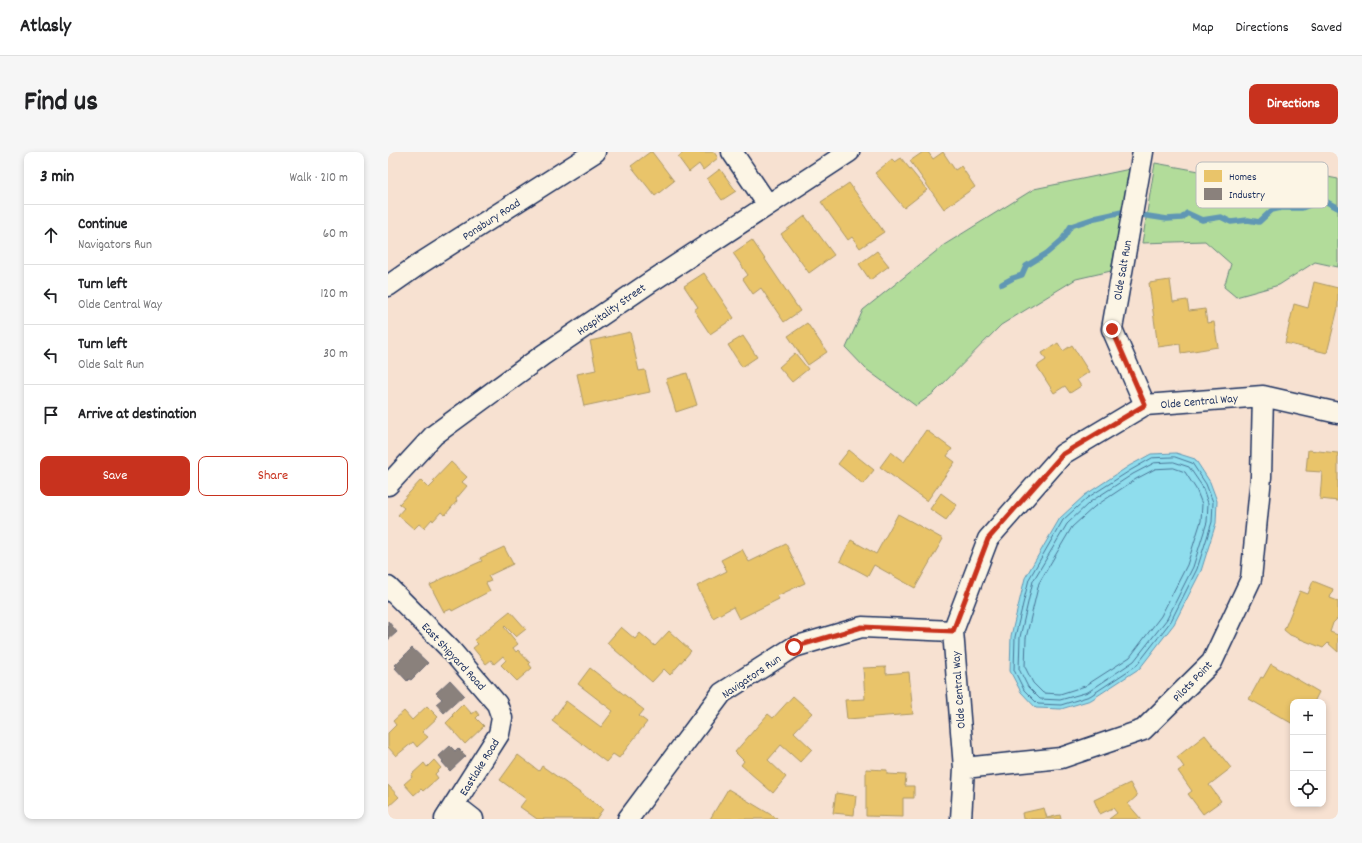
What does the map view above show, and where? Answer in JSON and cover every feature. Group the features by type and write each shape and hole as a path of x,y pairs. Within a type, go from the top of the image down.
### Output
{"street":[{"name":"Ponsbury Road","path":"388,286 595,152"},
{"path":"732,152 768,205"},
{"name":"Hospitality Street","path":"388,485 434,435 550,351 649,283 849,152"},
{"name":"Olde Salt Run","path":"1143,152 1112,329 1145,405"},
{"name":"Olde Central Way","path":"961,819 964,768 953,631 988,539 1063,454 1145,405 1263,396 1338,413"},
{"name":"Pilots Point","path":"964,768 1061,758 1143,730 1212,662 1251,579 1262,477 1263,396"},
{"name":"East Shipyard Road","path":"388,587 450,650 497,704 502,718 499,734"},
{"name":"Navigators Run","path":"628,819 722,693 794,647 862,627 953,631"},
{"name":"Eastlake Road","path":"450,812 499,734"},
{"path":"450,812 473,819"}],"green space":[{"path":"1155,163 1196,170 1196,208 1328,208 1328,177 1338,179 1338,267 1315,262 1279,285 1236,297 1224,287 1231,264 1205,241 1142,243"},
{"path":"1130,169 1111,271 1076,279 1001,325 934,393 916,406 866,369 846,348 863,310 944,245 1034,189"}],"water":[{"path":"1176,453 1195,459 1210,482 1217,501 1216,523 1201,571 1174,624 1140,668 1091,700 1061,709 1036,708 1021,692 1010,671 1011,636 1025,578 1060,518 1085,495 1129,466 1151,454"}],"building: Homes":[{"path":"652,152 674,181 655,196 631,166"},
{"path":"684,152 714,152 718,158 703,170 699,164 689,172 678,157"},
{"path":"923,152 928,152 933,159 943,152 955,170 961,166 975,187 944,209 910,161"},
{"path":"901,158 927,190 904,208 875,173 892,159 895,162"},
{"path":"720,169 736,191 722,200 707,179"},
{"path":"849,183 884,232 860,248 852,237 848,240 821,202"},
{"path":"805,216 834,255 809,273 781,234"},
{"path":"752,240 800,311 784,322 761,288 753,294 743,279 748,275 733,253"},
{"path":"877,251 889,266 870,280 859,264"},
{"path":"704,273 734,318 710,334 694,310 698,307 684,286"},
{"path":"1170,280 1173,302 1187,300 1189,311 1205,309 1207,323 1214,322 1218,347 1181,353 1180,344 1158,347 1149,283"},
{"path":"1314,282 1338,288 1338,308 1327,353 1285,343 1294,304 1308,308"},
{"path":"807,323 827,352 808,365 788,336"},
{"path":"630,332 639,371 645,370 650,392 584,406 577,374 596,370 590,341"},
{"path":"743,336 757,357 742,367 728,345"},
{"path":"1058,343 1063,351 1072,345 1089,372 1077,380 1081,386 1070,393 1065,386 1054,393 1037,366 1046,360 1042,353"},
{"path":"795,353 808,369 792,382 779,367"},
{"path":"687,373 697,405 676,412 666,379"},
{"path":"926,430 952,449 947,456 955,462 927,501 880,467 891,452 904,462"},
{"path":"849,450 874,470 863,484 838,464"},
{"path":"1308,450 1338,453 1338,501 1320,499 1322,472 1306,471"},
{"path":"451,462 467,477 462,482 467,486 445,515 441,512 424,528 419,524 414,529 398,515 404,508 399,504 421,480 429,488 435,482 433,481"},
{"path":"941,493 957,505 946,520 930,509"},
{"path":"898,514 943,539 915,588 874,565 868,576 840,561 851,540 876,554"},
{"path":"786,544 805,583 777,596 779,599 739,619 733,607 713,618 697,586 727,571 721,560 742,549 749,562"},
{"path":"504,547 513,564 488,576 491,581 486,583 490,591 452,611 451,609 444,612 430,585 482,561 480,558"},
{"path":"1313,581 1333,589 1330,598 1338,601 1338,618 1333,623 1330,632 1338,635 1338,652 1328,643 1323,648 1290,635 1284,630 1300,591 1308,594"},
{"path":"510,611 526,629 516,637 505,626 504,627 518,644 513,648 516,652 518,650 530,663 529,664 532,668 517,681 501,665 506,660 503,656 494,664 491,660 486,664 473,648 478,644 474,640"},
{"path":"621,627 635,639 640,633 655,646 669,631 691,651 670,675 664,669 652,682 607,643"},
{"path":"1271,664 1319,692 1316,699 1290,699 1290,722 1249,699 1261,677 1263,678"},
{"path":"886,667 886,674 909,672 913,714 847,719 845,700 865,699 863,668"},
{"path":"590,668 644,710 639,716 647,722 619,758 613,754 606,762 552,721 566,701 601,727 613,711 578,684"},
{"path":"793,696 812,713 794,732 812,749 800,762 781,745 768,760 786,777 773,793 741,765 744,761 735,752 768,714 773,718"},
{"path":"463,704 472,714 476,711 479,715 476,718 484,726 465,744 446,723"},
{"path":"427,706 438,717 422,732 428,737 417,747 413,742 396,756 388,747 388,733 396,725 393,721 404,711 412,720"},
{"path":"1205,735 1231,768 1209,785 1221,801 1203,814 1188,794 1192,791 1178,771 1184,767 1177,757"},
{"path":"518,755 539,771 542,766 603,809 596,819 537,819 520,807 526,799 500,780"},
{"path":"434,760 441,768 435,774 438,778 423,791 421,789 414,795 404,784 424,763 427,767"},
{"path":"866,769 887,770 887,774 906,775 905,786 914,786 914,798 903,798 903,817 866,816"},
{"path":"1130,783 1137,796 1128,804 1141,819 1109,819 1117,813 1113,808 1100,814 1094,800"},
{"path":"388,785 399,797 388,807"},
{"path":"728,789 778,819 710,819"},
{"path":"836,793 856,796 854,815 833,813"},
{"path":"1044,808 1047,818 1060,815 1061,819 1023,819 1022,813"}],"building: Industry":[{"path":"388,621 397,632 388,640"},
{"path":"412,648 428,663 411,680 409,679 407,681 395,668 397,667 395,665"},
{"path":"450,680 464,695 444,713 436,704 442,699 436,693"},
{"path":"450,746 455,751 458,748 466,756 450,771 439,756"}],"waterway":[{"path":"1328,203 1338,208"},
{"path":"1002,284 1022,275 1026,266 1047,253 1062,240 1071,226 1095,218 1122,212 1167,219 1182,218 1187,213 1202,220 1221,217 1231,222 1248,220 1259,222 1272,210 1281,208"},
{"path":"1281,208 1302,208"}],"route":[{"path":"794,647 862,627 953,631 988,539 1063,454 1145,405 1112,329"}]}
